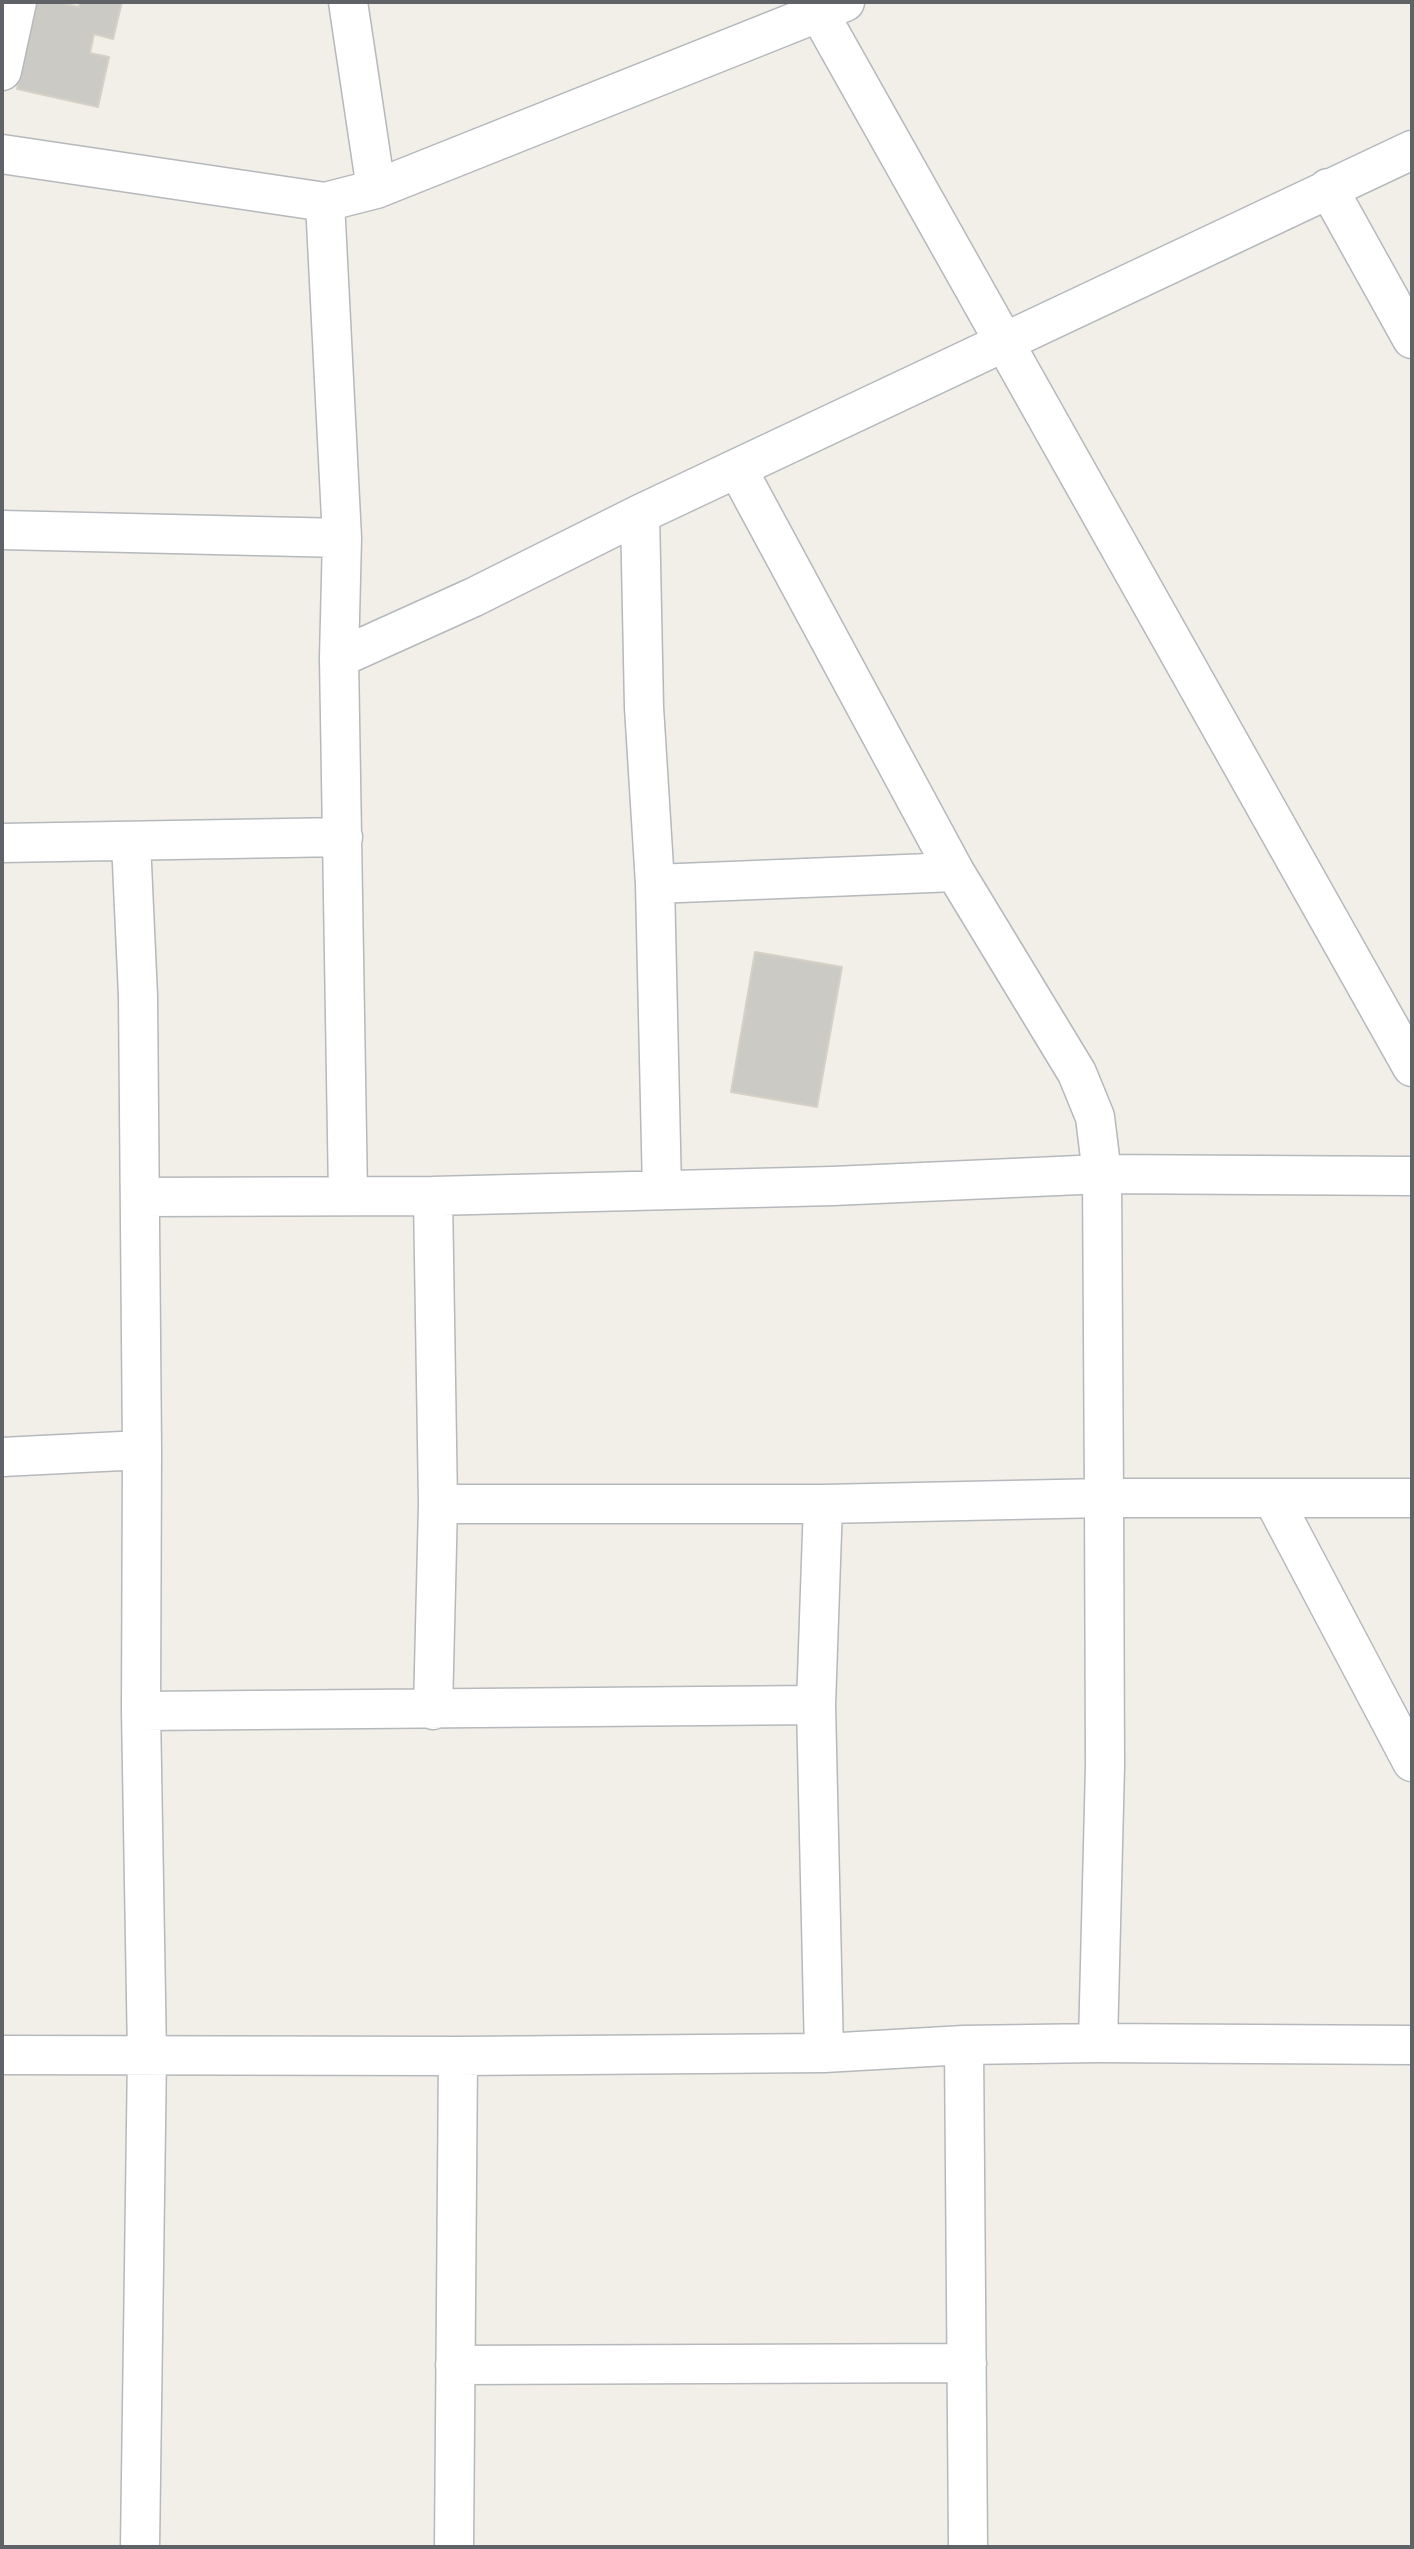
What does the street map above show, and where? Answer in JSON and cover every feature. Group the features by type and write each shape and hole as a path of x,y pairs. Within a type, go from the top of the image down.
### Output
{"street":[{"path":"2,71 16,2"},
{"path":"348,2 376,189"},
{"path":"2,154 325,202 376,189 832,7 1004,344 1412,1067"},
{"path":"339,658 474,597 640,514 1412,150"},
{"path":"1328,188 1412,339"},
{"path":"325,202 342,538 339,658 348,1196"},
{"path":"738,470 955,872 1077,1073 1095,1117 1101,1174 1105,1766 1098,2043"},
{"path":"640,514 644,707 655,884 662,1190"},
{"path":"2,530 342,538"},
{"path":"2,843 343,837"},
{"path":"131,842 138,996 141,1711 147,2055 140,2547"},
{"path":"655,884 955,872"},
{"path":"140,1197 433,1196 833,1186 1101,1174 1412,1176"},
{"path":"433,1196 438,1504 433,1710"},
{"path":"2,1457 142,1450"},
{"path":"438,1504 823,1504 1104,1498 1412,1497"},
{"path":"1273,1499 1412,1762"},
{"path":"823,1504 816,1705 824,2053"},
{"path":"141,1711 816,1705"},
{"path":"2,2055 458,2056 824,2053 964,2045 1098,2043 1412,2045"},
{"path":"964,2045 968,2547"},
{"path":"454,2547 458,2056"},
{"path":"455,2365 967,2363"}],"building":[{"path":"31,2 57,2 79,7 80,2 122,2 113,39 94,34 90,53 109,57 98,107 17,89 29,35"},
{"path":"755,952 842,967 817,1107 731,1092"}]}
